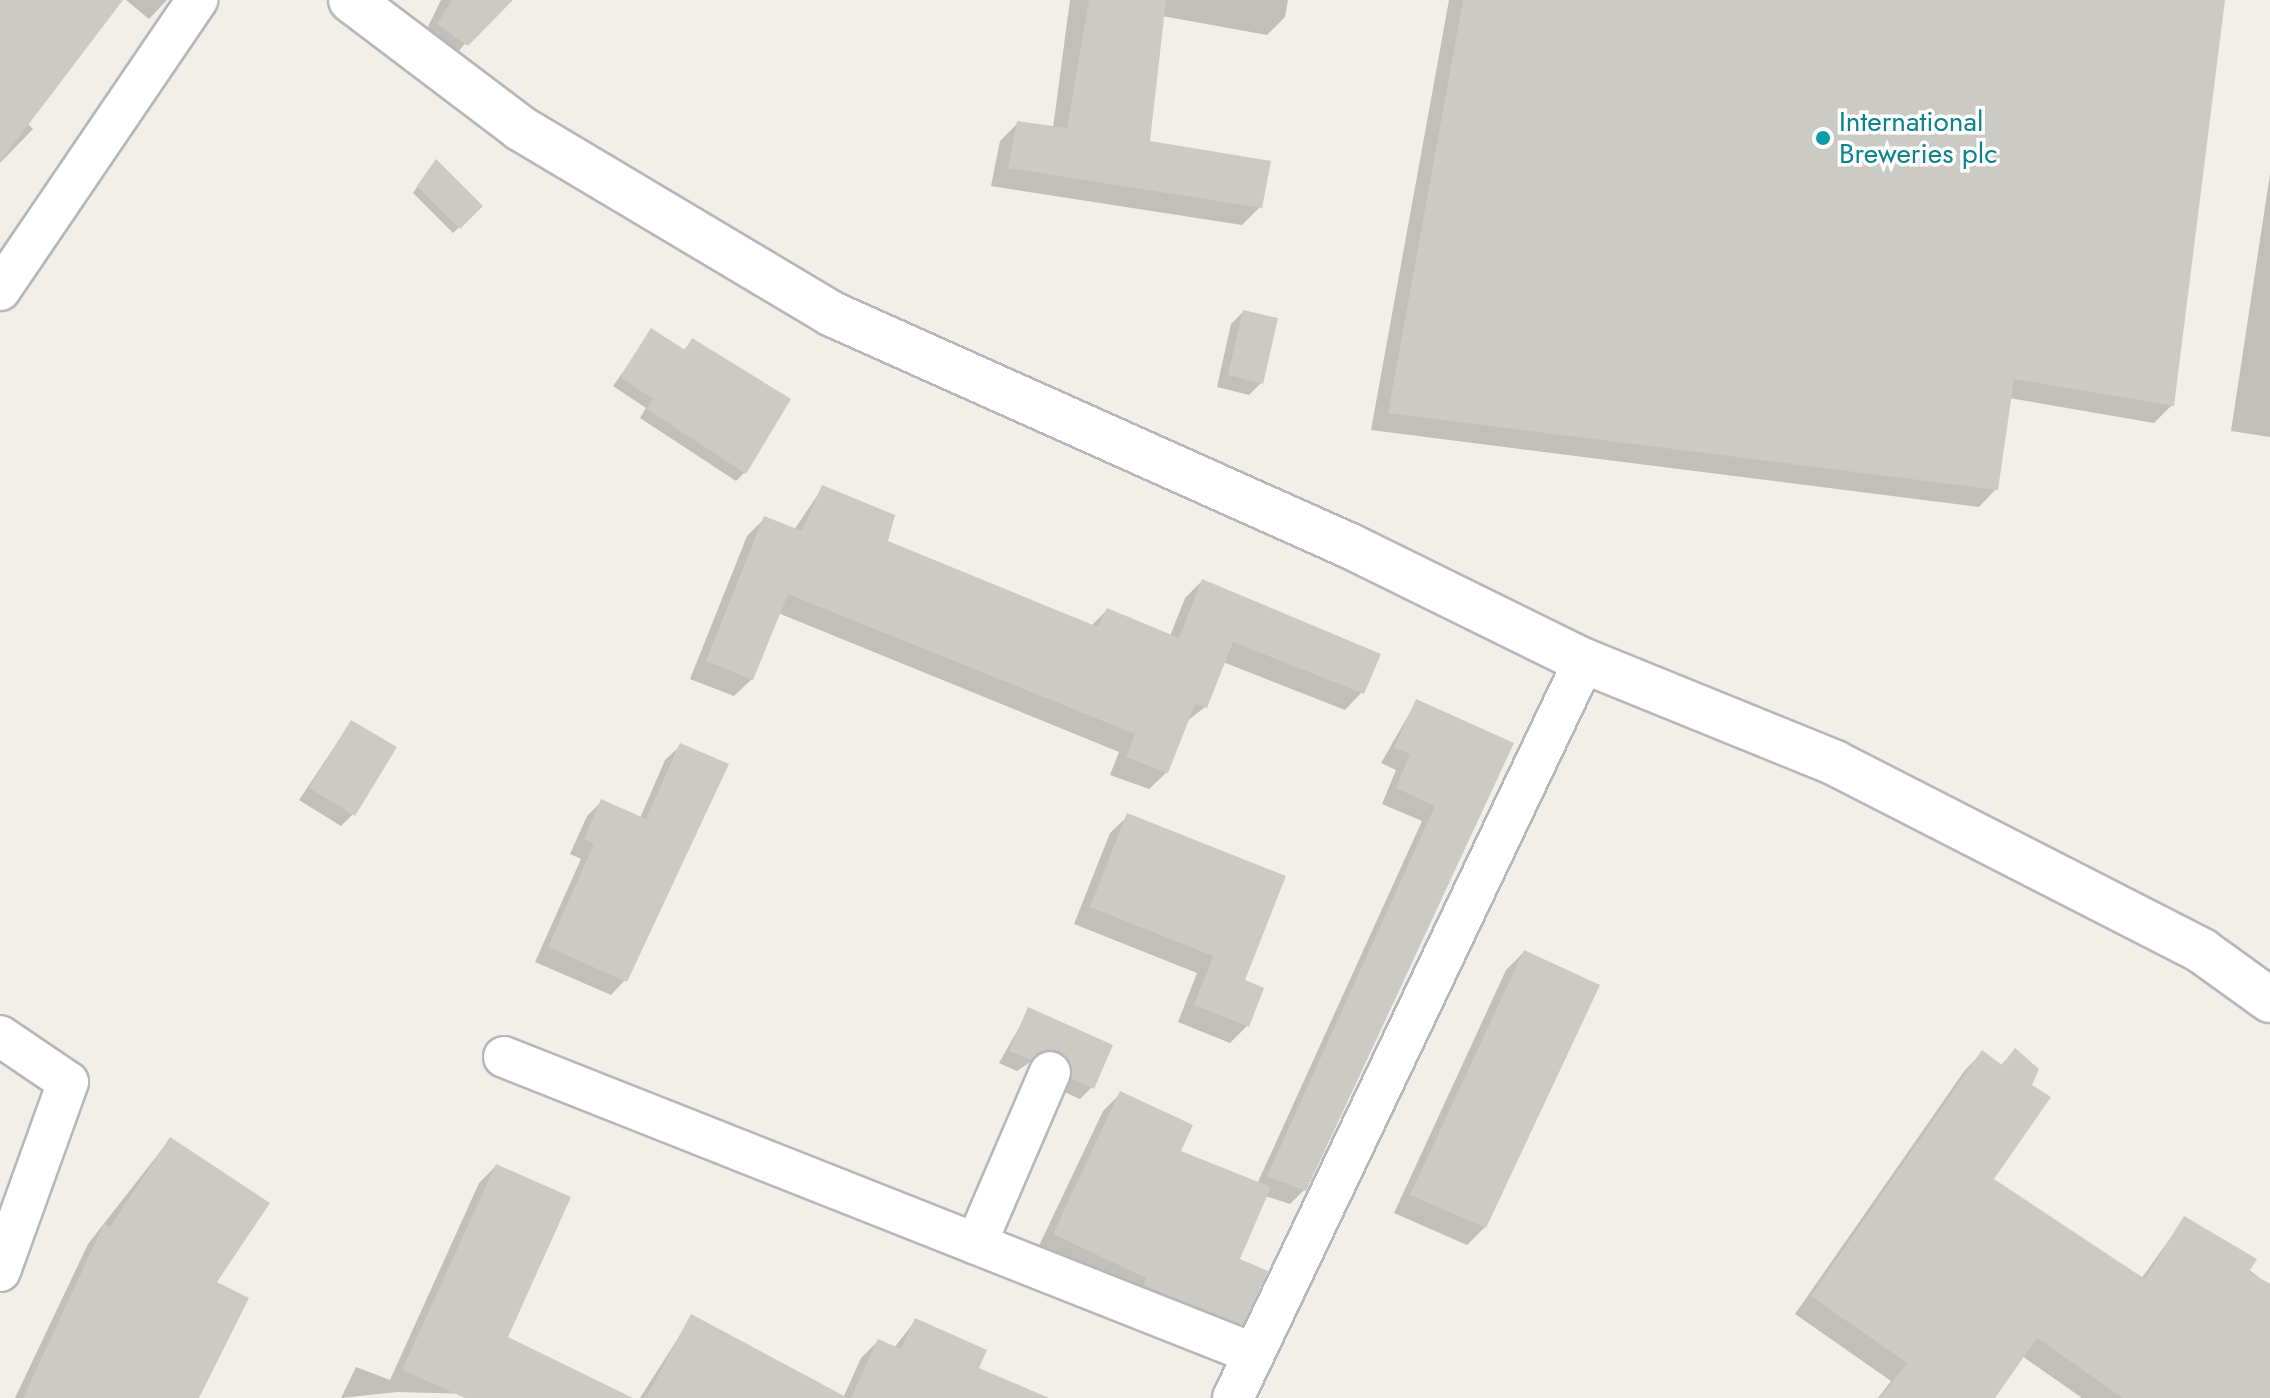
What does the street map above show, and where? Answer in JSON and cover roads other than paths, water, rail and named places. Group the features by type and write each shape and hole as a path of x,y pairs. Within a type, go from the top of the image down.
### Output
{"main road":[{"path":"351,0 520,128 832,314 1350,546 1584,661 1835,763 2202,951 2270,1000"}],"street":[{"path":"0,290 197,0"},
{"path":"1233,1398 1584,661"},
{"path":"0,1036 68,1082 0,1271"},
{"path":"504,1057 1252,1353"},
{"path":"976,1244 1050,1072"}],"place":[{"name":"International Breweries plc","path":"1823,138"}]}
